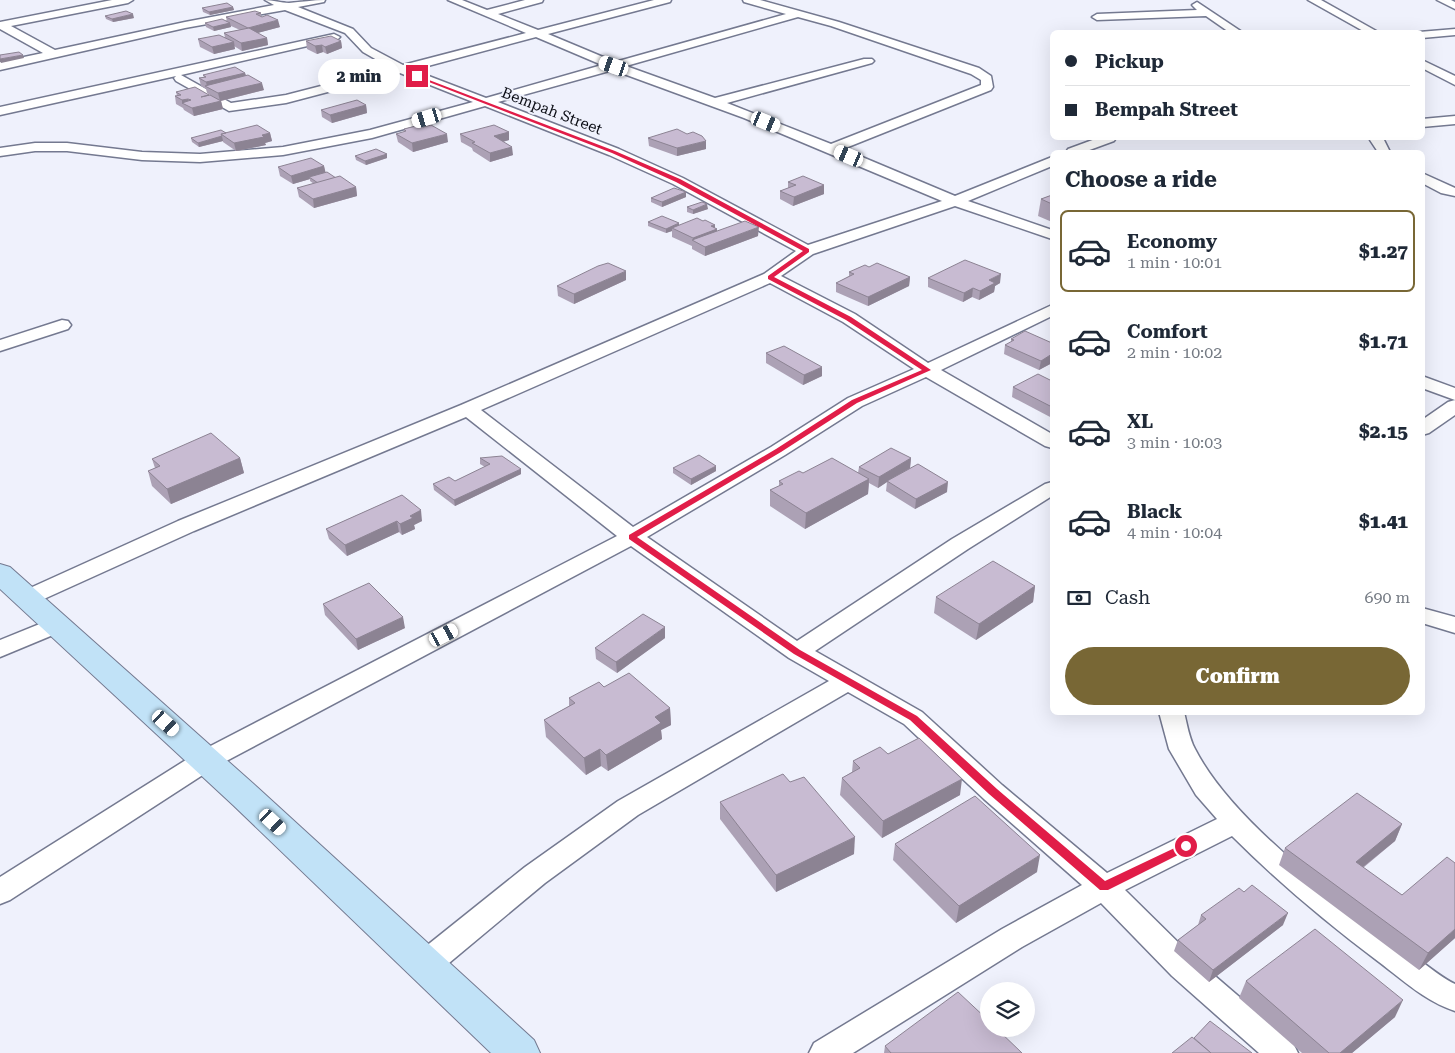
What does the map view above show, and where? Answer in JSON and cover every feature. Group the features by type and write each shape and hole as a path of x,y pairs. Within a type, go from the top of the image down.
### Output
{"street":[{"path":"1,25 128,0"},
{"name":"Bempah Street","path":"270,0 352,34 367,50 401,69 614,152 678,181 807,251"},
{"path":"0,66 185,25 320,0"},
{"path":"453,0 587,56 715,102 831,148 955,201 1050,233"},
{"path":"487,13 538,0"},
{"path":"180,78 229,107 286,99 666,0"},
{"path":"748,0 835,24 976,71 987,79 987,87 831,148"},
{"path":"1190,0 1233,30"},
{"path":"1313,0 1368,30"},
{"path":"1442,0 1455,6"},
{"path":"1097,17 1208,13"},
{"path":"0,152 34,147 59,147 142,156 200,158 283,151 372,134 481,101 798,14"},
{"path":"1,25 53,54"},
{"path":"1425,35 1455,32"},
{"path":"0,111 352,34"},
{"path":"715,102 868,61"},
{"path":"1425,65 1455,81"},
{"path":"1425,123 1455,120"},
{"path":"1078,150 1104,140"},
{"path":"27,598 186,526 468,409 770,277 807,251 955,201 1050,162"},
{"path":"1425,179 1446,190 1455,192"},
{"path":"770,277 848,318 927,370 1050,441"},
{"path":"0,892 206,760 632,537 855,402 1050,311"},
{"path":"0,346 62,325"},
{"path":"1425,382 1455,395"},
{"path":"1425,427 1455,406"},
{"path":"468,409 632,537 797,652 913,718 993,792 1104,887 1183,967 1282,1053"},
{"path":"797,652 960,544 1050,489"},
{"path":"0,573 206,760 520,1053"},
{"path":"1425,616 1455,625"},
{"path":"0,649 57,625"},
{"path":"426,964 535,876 628,808 847,682"},
{"path":"1172,715 1172,725 1190,767 1218,804 1289,876 1450,992"},
{"path":"826,1053 1012,938 1104,887 1236,822"}],"building":[{"path":"227,3 233,7 209,12 202,8"},
{"path":"126,11 133,14 112,19 105,16"},
{"path":"255,11 261,13 256,14 262,17 267,15 278,20 248,28 226,17"},
{"path":"222,19 230,23 213,27 205,23"},
{"path":"249,28 267,38 241,43 224,33"},
{"path":"219,35 234,42 212,47 198,39"},
{"path":"331,36 341,41 325,47 322,45 315,46 306,41"},
{"path":"19,52 23,55 0,59 0,55"},
{"path":"235,67 245,73 206,82 199,78 206,77 203,75"},
{"path":"248,75 262,83 218,93 205,86"},
{"path":"195,87 209,95 201,97 210,95 221,101 192,108 182,103 191,100 182,100 175,96 181,95 176,92"},
{"path":"357,100 366,105 330,115 321,110"},
{"path":"257,125 270,133 262,135 264,137 234,143 221,134"},
{"path":"420,125 423,127 431,125 447,134 412,143 396,134 406,131 404,129"},
{"path":"494,125 509,132 494,136 512,147 490,153 460,134"},
{"path":"677,129 687,134 693,132 702,136 706,141 677,148 648,138"},
{"path":"221,130 226,133 198,143 191,138"},
{"path":"376,149 387,154 365,161 355,156"},
{"path":"311,158 324,166 291,176 278,167"},
{"path":"327,172 336,178 318,183 309,177"},
{"path":"340,176 356,187 313,199 297,188"},
{"path":"803,176 824,185 794,197 780,191 796,185 788,182"},
{"path":"674,188 686,192 662,202 651,198"},
{"path":"1050,196 1050,203 1041,199"},
{"path":"702,202 707,204 693,210 687,207"},
{"path":"662,216 679,223 666,229 648,222"},
{"path":"697,218 715,225 711,226 717,229 693,238 672,228"},
{"path":"745,221 759,227 705,247 692,240"},
{"path":"965,260 1001,274 989,280 995,283 980,291 973,288 964,293 928,278"},
{"path":"608,263 626,271 574,294 557,286 598,266"},
{"path":"877,263 910,277 868,297 836,283 854,274 849,272 865,265 869,267"},
{"path":"1025,331 1050,342 1050,355 1041,361 1005,345 1014,340 1011,339"},
{"path":"784,346 822,367 804,375 766,353"},
{"path":"1038,374 1050,380 1050,406 1013,387"},
{"path":"211,433 240,458 167,489 148,471 160,466 152,459"},
{"path":"891,448 911,458 879,477 859,467"},
{"path":"699,455 716,466 691,479 673,468"},
{"path":"502,456 521,469 454,500 433,484 449,477 455,481 490,464 480,458"},
{"path":"832,458 869,479 806,513 770,490 783,484 779,481 799,471 803,473"},
{"path":"918,464 948,482 916,499 887,481"},
{"path":"402,495 421,510 410,516 413,518 400,524 397,521 345,545 326,529"},
{"path":"993,561 1035,586 979,624 936,597"},
{"path":"369,583 403,617 356,639 323,604"},
{"path":"643,614 665,627 616,662 595,648"},
{"path":"629,673 670,708 655,717 661,723 606,755 600,749 584,758 544,720 575,703 569,698 599,682 604,687"},
{"path":"919,738 962,779 883,821 842,778 860,768 853,761 880,747 888,754"},
{"path":"783,774 790,782 804,777 855,837 776,875 720,802"},
{"path":"1357,793 1402,824 1356,862 1402,895 1447,857 1455,863 1455,929 1428,953 1285,848"},
{"path":"975,796 1040,855 959,906 895,844"},
{"path":"1252,885 1288,913 1213,970 1178,940 1206,919 1201,915 1239,888 1244,892"},
{"path":"1315,929 1403,1000 1340,1053 1329,1053 1246,981"},
{"path":"958,992 980,1013 980,1037 1005,1037 1022,1053 891,1053 885,1046"},
{"path":"1210,1021 1252,1053 1211,1053 1194,1038"},
{"path":"1192,1037 1211,1053 1172,1053"}],"route":[{"path":"417,76 614,152 678,181 807,251 770,277 848,318 904,353 927,370 855,402 632,537 797,652 913,718 993,792 1104,887 1186,846"}]}
